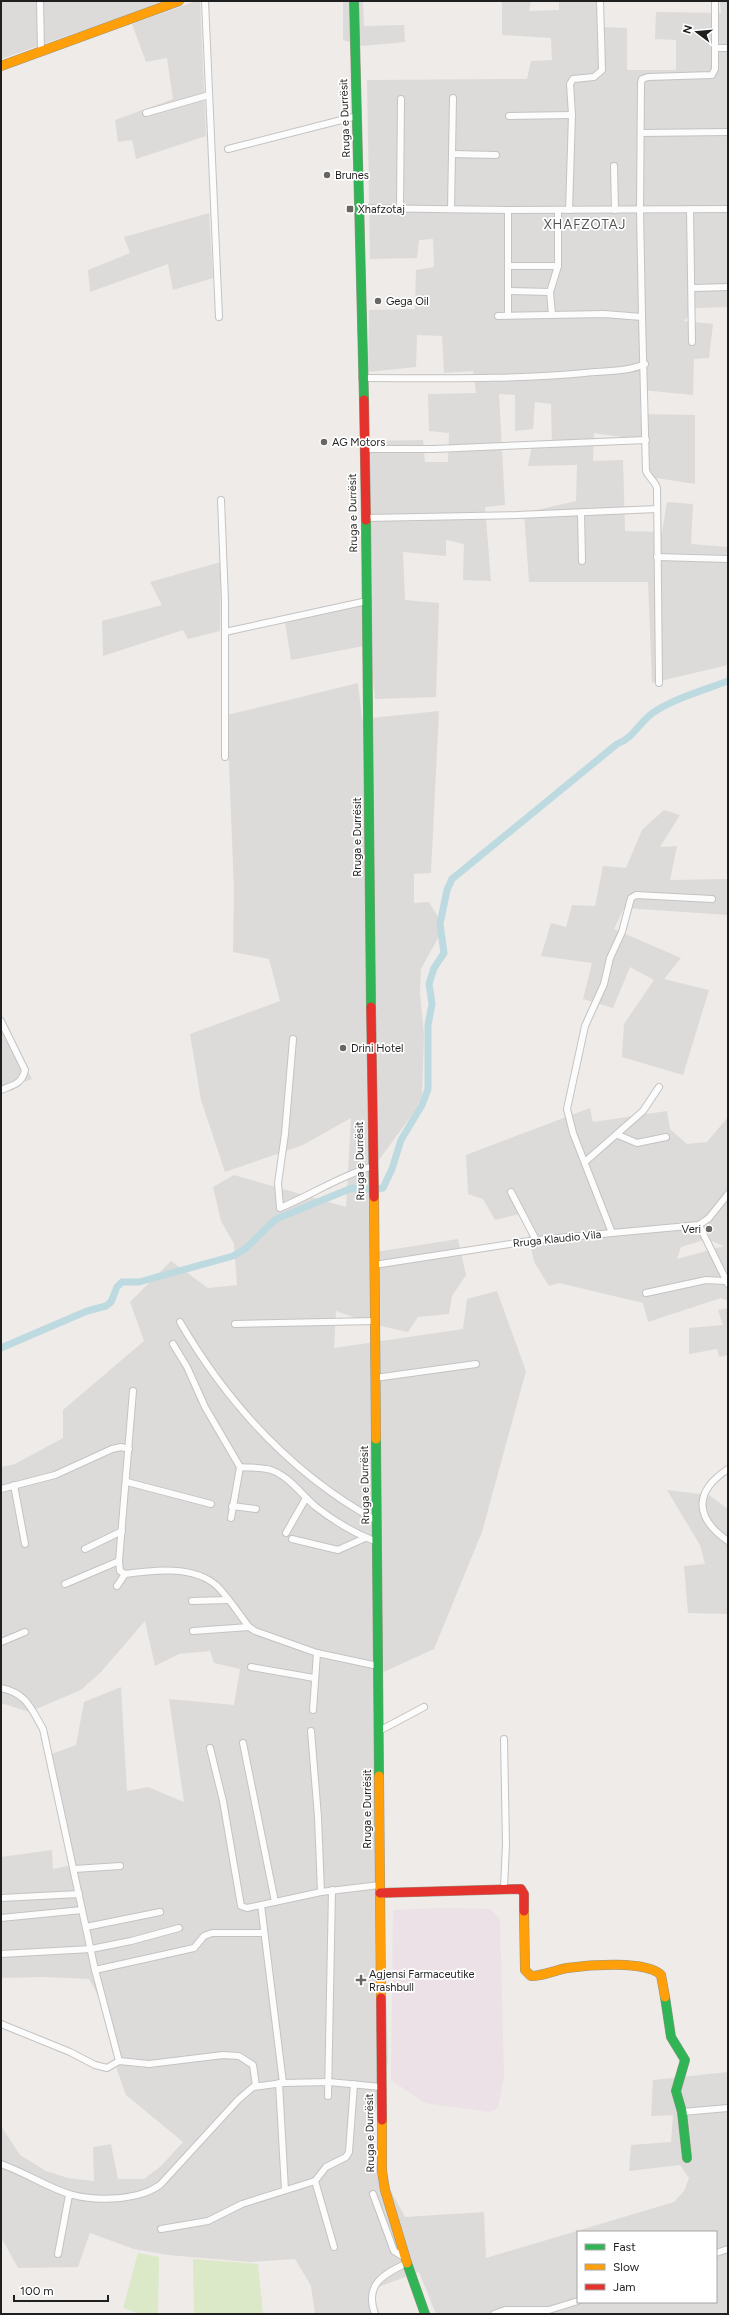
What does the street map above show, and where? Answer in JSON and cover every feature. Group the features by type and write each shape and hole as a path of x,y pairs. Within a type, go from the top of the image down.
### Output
{"main road":[{"name":"Rruga e Durrësit","path":"354,1 366,518 377,1521 381,2087 384,2188 396,2234 425,2314"},
{"path":"1,66 175,2"},
{"path":"380,1889 521,1889 524,1894 525,1970 530,1976 546,1975 564,1968 586,1966 640,1966 660,1973 663,1978 671,2037 685,2060 676,2091 682,2112 687,2158"}],"street":[{"path":"40,1 41,51"},
{"path":"205,1 219,317"},
{"path":"569,210 572,115 571,81 576,78 594,77 602,70 600,1"},
{"path":"659,682 657,488 655,482 649,477 646,471 645,364 642,317 640,210 642,79 648,77 710,76 715,69 715,1"},
{"path":"715,48 728,48"},
{"path":"146,113 209,94"},
{"path":"451,209 453,98"},
{"path":"400,208 401,99"},
{"path":"509,116 572,115"},
{"path":"228,149 357,116"},
{"path":"641,133 728,132"},
{"path":"452,154 496,155"},
{"path":"614,166 615,210"},
{"path":"359,208 508,210 728,209"},
{"path":"690,209 693,288 692,342"},
{"path":"508,210 510,266 508,316"},
{"path":"552,315 550,292 558,266 558,210"},
{"path":"510,266 558,266"},
{"path":"693,288 728,287"},
{"path":"510,291 550,292"},
{"path":"498,316 604,314 642,317"},
{"path":"362,378 499,378 566,375 634,369 645,364"},
{"path":"364,448 434,449 646,440"},
{"path":"221,500 225,632 225,757"},
{"path":"366,518 581,513 657,509"},
{"path":"581,513 582,561"},
{"path":"657,557 728,559"},
{"path":"225,632 367,601"},
{"path":"612,1233 586,1161 573,1133 567,1109 585,1026 604,984 610,958 622,932 631,898 636,895 712,899"},
{"path":"1,1021 25,1070 24,1078 18,1084 1,1090"},
{"path":"293,1039 285,1134 278,1183 280,1208 300,1200 352,1172 373,1166"},
{"path":"586,1161 618,1135 644,1111 659,1087"},
{"path":"618,1135 637,1144 666,1136"},
{"path":"510,1192 536,1240"},
{"path":"726,1282 699,1225 708,1218 728,1194"},
{"name":"Rruga Klaudio Vila","path":"374,1265 536,1240 699,1225"},
{"path":"646,1293 706,1280 726,1282"},
{"path":"234,1324 374,1321"},
{"path":"180,1322 203,1361 260,1431 282,1453 316,1480 377,1521"},
{"path":"173,1344 187,1367 205,1407 240,1467 231,1518"},
{"path":"375,1378 476,1364"},
{"path":"133,1392 127,1482 119,1561 120,1571 125,1574 140,1571 194,1574 217,1586 249,1628"},
{"path":"1,1489 55,1475 112,1449 129,1449"},
{"path":"240,1467 270,1469 291,1483 306,1498 333,1518 365,1538 377,1542"},
{"path":"728,1469 710,1483 704,1493 702,1503 708,1524 728,1541"},
{"path":"127,1482 211,1504"},
{"path":"14,1485 26,1544"},
{"path":"286,1533 306,1498"},
{"path":"232,1506 256,1509"},
{"path":"85,1549 122,1531"},
{"path":"292,1539 338,1550 365,1538"},
{"path":"65,1584 119,1561"},
{"path":"117,1586 125,1574"},
{"path":"192,1601 228,1600"},
{"path":"193,1631 249,1628 317,1652 378,1666"},
{"path":"1,1642 25,1632"},
{"path":"313,1710 314,1678 317,1652"},
{"path":"251,1667 314,1678"},
{"path":"1,1688 14,1691 24,1698 43,1729 82,1910 119,2061"},
{"path":"379,1731 424,1707"},
{"path":"311,1731 318,1817 321,1892"},
{"path":"504,1739 506,1844 504,1888"},
{"path":"243,1743 275,1902"},
{"path":"210,1748 225,1808 240,1903 247,1908 332,1890 380,1889"},
{"path":"74,1869 120,1866"},
{"path":"328,2096 332,1890"},
{"path":"1,1898 79,1894"},
{"path":"261,1905 281,2083 285,2190"},
{"path":"1,1918 82,1910"},
{"path":"86,1927 160,1912"},
{"path":"1,1954 91,1949 131,1941 179,1928"},
{"path":"96,1970 194,1948 204,1936 212,1933 264,1933"},
{"path":"1,2024 70,2052 95,2065 107,2068 119,2061 149,2064 223,2055 240,2056 253,2065 256,2086"},
{"path":"1,2164 69,2195 112,2198 132,2197 152,2191 171,2174 250,2088 281,2083 329,2082 381,2087"},
{"path":"161,2229 208,2221 242,2204 315,2181 326,2167 346,2157 349,2152 354,2084"},
{"path":"682,2112 728,2108"},
{"path":"315,2181 334,2247"},
{"path":"373,2194 394,2251 406,2260 386,2273 377,2282 372,2293 372,2305 375,2314"},
{"path":"58,2254 69,2195"},
{"path":"717,2252 728,2249"},
{"path":"494,2314 505,2310 549,2310 577,2301"}],"shaded area":[{"path":"1,1 167,1 1,59"},
{"path":"196,1 200,1 206,136 136,159 132,140 118,142 115,120 173,99 167,58 146,62 132,24"},
{"path":"343,1 363,1 364,26 404,25 405,42 362,46 343,40"},
{"path":"502,1 531,1 529,11 559,10 559,1 602,1 602,27 627,28 627,70 676,70 676,40 655,39 656,12 721,13 720,1 728,1 728,307 696,308 684,321 713,324 709,358 694,359 693,395 642,390 640,414 695,415 695,484 643,476 642,440 594,433 593,461 623,460 625,531 662,532 667,502 693,504 691,544 728,547 728,665 652,683 648,582 529,582 524,513 576,501 577,465 528,466 532,445 552,445 551,404 535,402 533,429 515,431 515,395 499,394 505,505 485,507 491,581 463,580 464,544 446,540 446,556 403,552 405,600 439,603 436,697 375,699 369,645 291,660 284,616 372,596 367,441 423,440 425,462 448,462 449,433 429,431 428,394 476,393 473,371 444,373 442,336 417,335 416,367 368,372 369,310 415,309 416,270 434,267 433,239 419,240 417,258 370,259 367,80 527,79 531,61 552,60 551,38 502,35"},
{"path":"209,213 213,278 173,290 168,264 90,292 88,270 130,253 124,237"},
{"path":"221,562 220,631 188,639 183,630 103,656 102,621 162,605 150,582"},
{"path":"358,683 362,719 439,711 431,873 414,874 414,903 429,902 444,927 421,969 420,993 424,1035 422,1096 414,1112 376,1164 376,1252 458,1239 466,1275 452,1296 449,1314 418,1317 408,1332 376,1325 336,1311 334,1348 463,1329 467,1299 497,1291 526,1371 482,1532 434,1649 377,1675 388,2062 375,2110 375,2161 405,2217 484,2212 486,2258 674,2202 684,2191 689,2178 680,2165 629,2171 631,2145 671,2142 673,2115 651,2116 653,2080 728,2072 728,2314 436,2314 419,2272 370,2290 379,2314 315,2314 311,2286 295,2259 250,2262 168,2255 134,2249 90,2233 78,2267 18,2268 1,2237 1,2126 20,2155 46,2171 68,2178 94,2181 93,2147 111,2144 118,2179 144,2179 161,2166 183,2142 126,2095 117,2070 117,2048 112,2021 89,1979 43,1977 1,1978 1,1857 52,1850 53,1869 72,1865 46,1756 76,1745 84,1702 121,1687 127,1791 148,1787 184,1802 169,1699 234,1705 240,1669 214,1663 210,1651 179,1654 155,1666 145,1621 101,1672 81,1690 29,1712 1,1703 1,1467 15,1464 63,1438 63,1410 144,1341 130,1302 171,1261 208,1288 237,1285 234,1244 221,1221 213,1187 234,1175 346,1207 351,1118 303,1145 225,1172 201,1100 190,1034 280,1001 269,959 233,952 234,890 227,715"},
{"path":"664,810 680,815 660,847 677,846 670,880 728,879 728,915 624,908 614,929 681,958 664,979 709,990 683,1075 622,1057 624,1024 654,980 630,967 613,1008 583,999 592,963 541,956 551,923 566,927 572,905 595,906 603,866 626,868 642,830"},
{"path":"1,1017 32,1079 1,1091"},
{"path":"590,1108 593,1122 667,1111 670,1129 687,1144 707,1142 728,1117 728,1301 721,1298 648,1322 643,1303 559,1283 549,1286 534,1262 524,1213 495,1220 483,1199 468,1194 466,1155","holes":["707,1239 724,1246 677,1259 681,1247"]},
{"path":"728,1308 728,1355 719,1357 717,1349 689,1354 689,1328 723,1325 718,1310"},
{"path":"667,1490 709,1495 728,1509 728,1614 688,1613 684,1566 705,1564 700,1545"},
{"path":"447,1908 490,1909 500,1919 504,2076 498,2108 489,2112 425,2103 391,2080 393,1910"}],"green space":[{"path":"138,2253 159,2257 158,2314 140,2314 123,2308"},
{"path":"193,2259 258,2264 263,2314 194,2314"}],"waterway":[{"path":"1,1348 87,1311 106,1306 111,1302 117,1287 122,1282 139,1282 233,1256 245,1249 276,1219 352,1188 371,1190 383,1188 392,1169 401,1140 422,1105 428,1089 428,1025 432,1004 429,984 434,968 444,953 440,924 447,890 452,879 617,744 628,738 654,712 681,698 728,681"}],"traffic: fast":[{"path":"354,1 364,400"},
{"path":"366,520 371,1007"},
{"path":"376,1439 379,1776"},
{"path":"665,1997 671,2037 685,2060 676,2091 682,2112 687,2158"},
{"path":"407,2263 425,2314"}],"traffic: slow":[{"path":"1,66 179,1"},
{"path":"374,1197 376,1439"},
{"path":"379,1776 381,1998"},
{"path":"524,1911 525,1970 531,1976 567,1968 588,1966 630,1965 643,1967 654,1970 661,1975 665,1997"},
{"path":"382,2120 382,2171 385,2190 407,2263"}],"traffic: jam":[{"path":"364,400 366,520"},
{"path":"371,1007 374,1197"},
{"path":"380,1893 521,1889 524,1894 524,1911"},
{"path":"381,1998 382,2120"}],"place":[{"name":"Brunes","path":"327,175"},
{"name":"Xhafzotaj","path":"350,209"},
{"name":"Gega Oil","path":"378,301"},
{"name":"AG Motors","path":"324,442"},
{"name":"Drini Hotel","path":"343,1048"},
{"name":"Veri","path":"709,1229"},
{"name":"Agjensi Farmaceutike Rrashbull","path":"361,1980"}],"district":[{"name":"XHAFZOTAJ","path":"585,224"}]}
